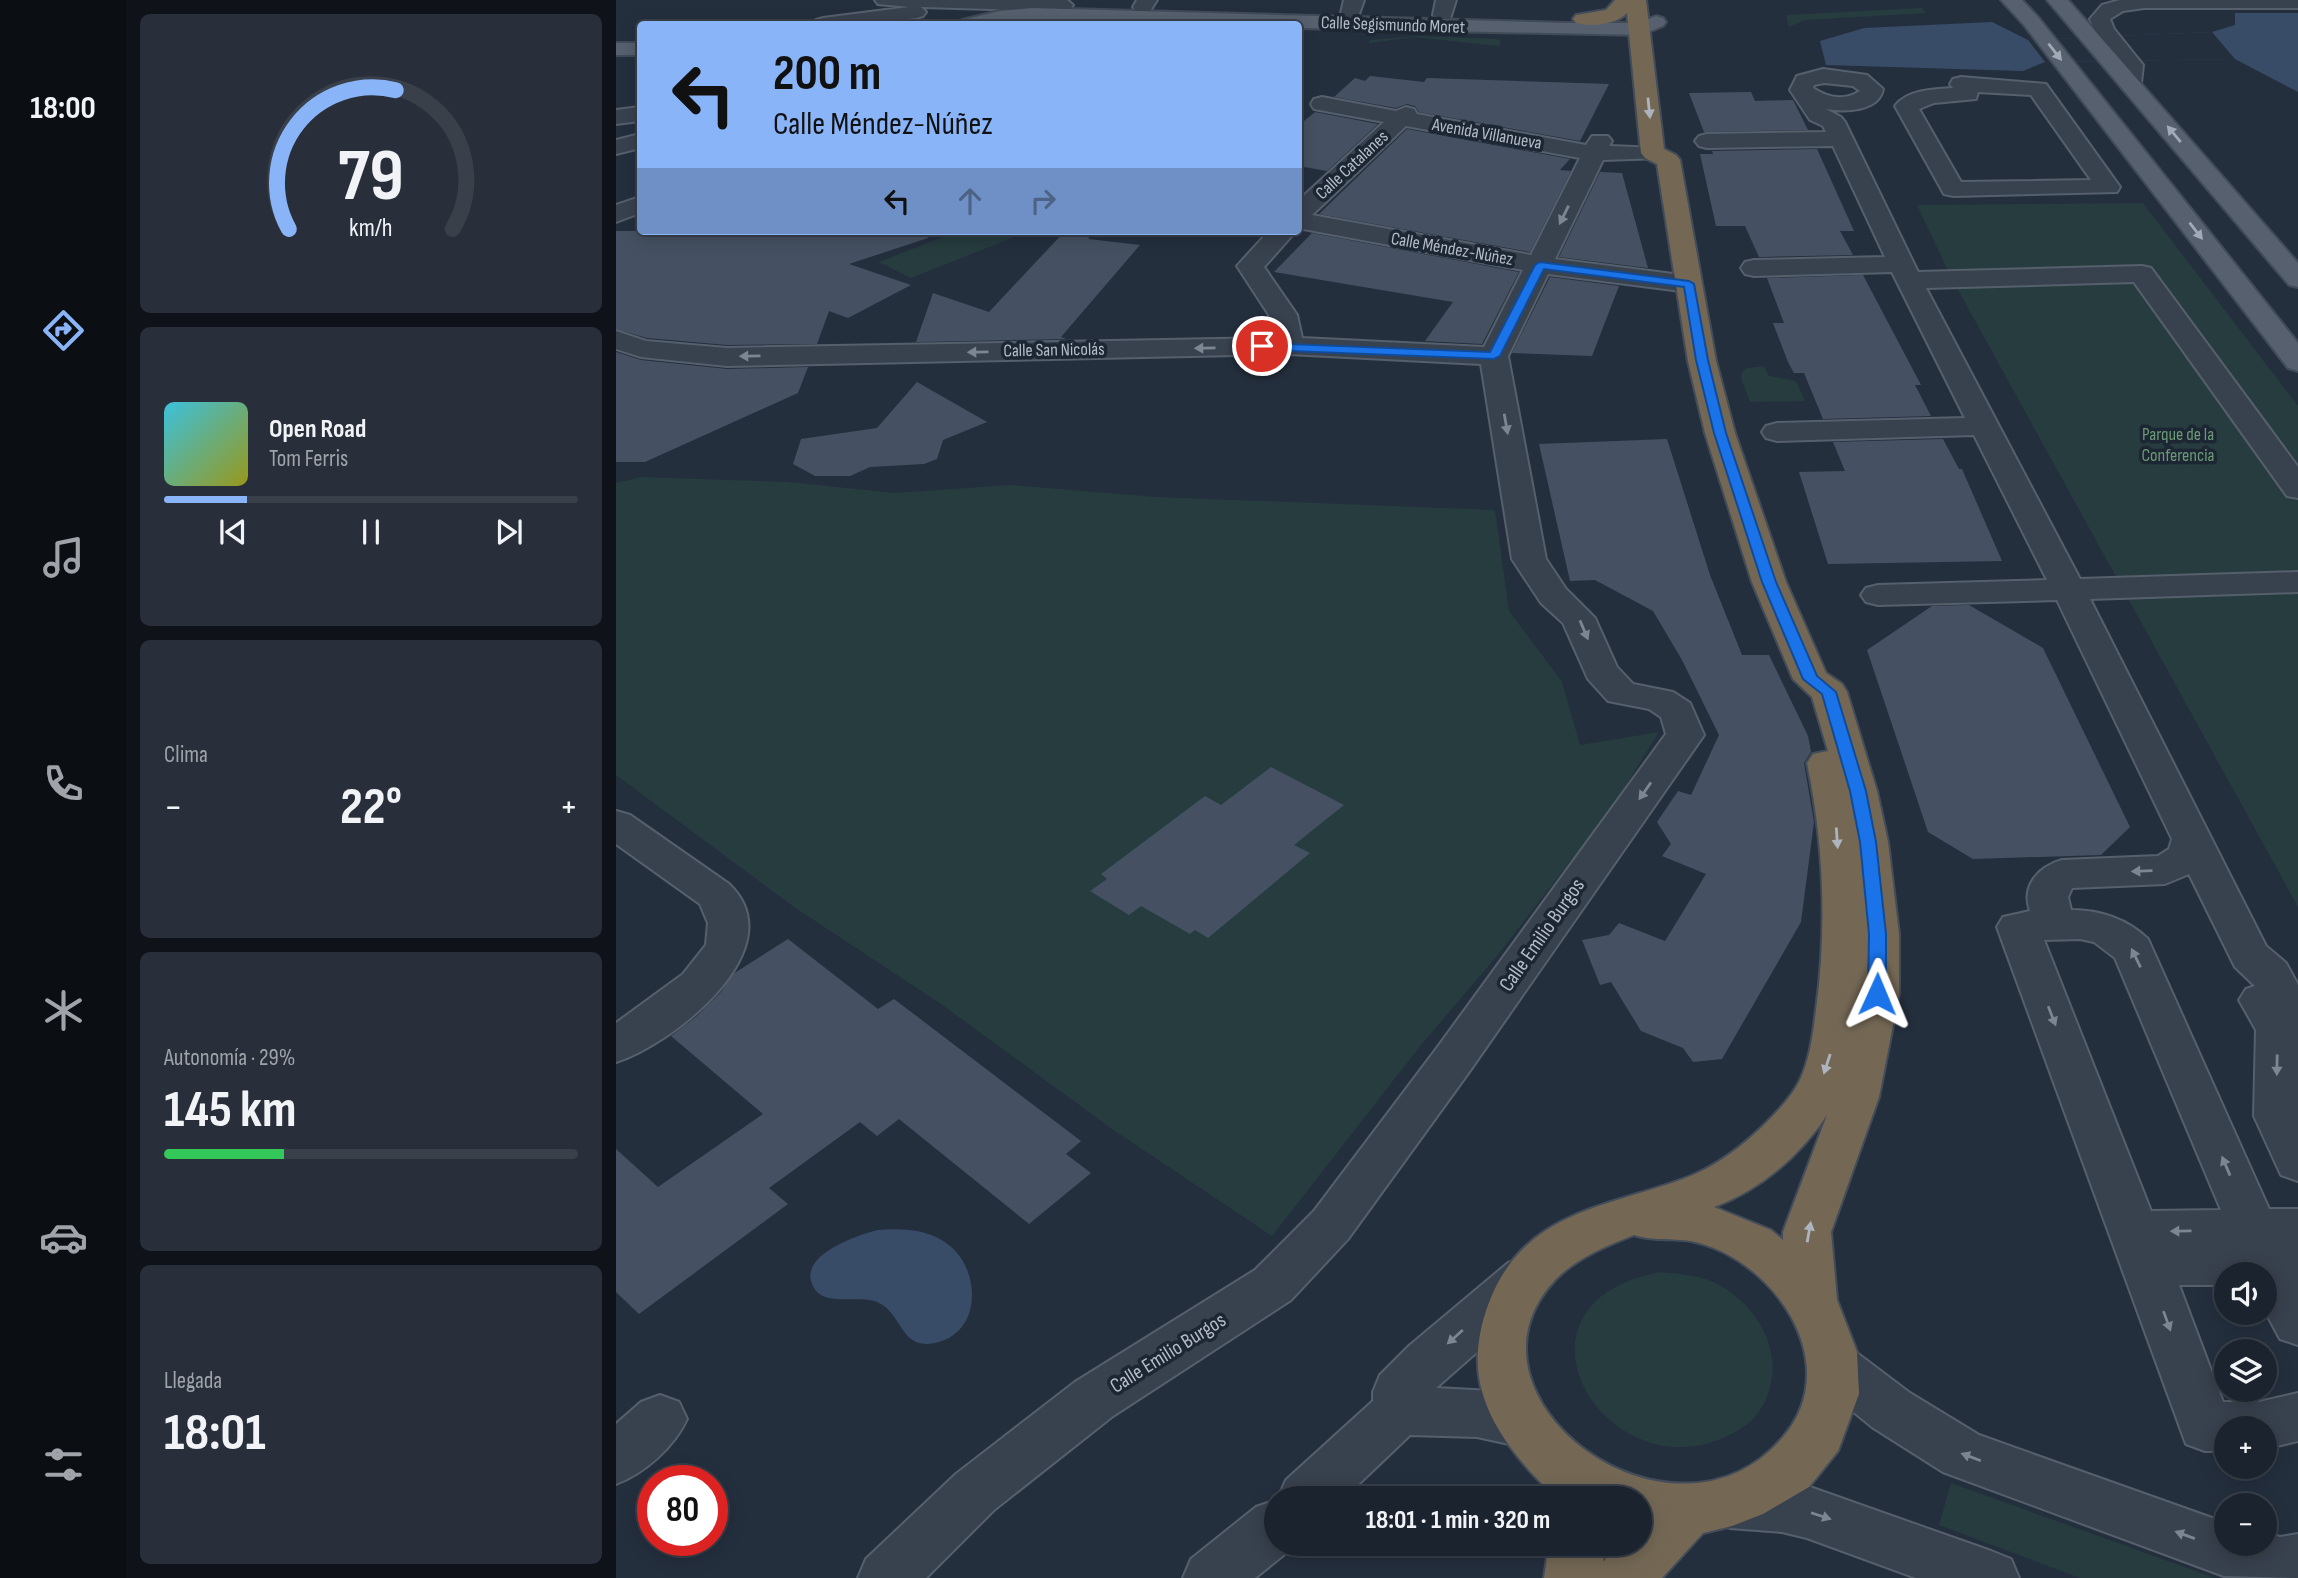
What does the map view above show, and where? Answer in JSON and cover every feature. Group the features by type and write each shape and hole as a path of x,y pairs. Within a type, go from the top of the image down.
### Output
{"highway":[{"path":"1575,24 1612,16 1622,9 1625,0"},
{"path":"1636,0 1648,24 1661,157 1689,284 1702,360 1720,433 1769,582 1811,679 1829,692 1858,791 1868,842 1878,934 1877,994 1856,1097 1807,1232 1812,1299"},
{"path":"1572,1484 1524,1423 1509,1394 1503,1362 1504,1332 1509,1313 1526,1278 1549,1253 1579,1234 1715,1187 1768,1151 1806,1110 1828,1064 1839,976 1841,887 1833,790 1803,693 1811,679"},
{"path":"1614,1222 1662,1218 1688,1220 1724,1230 1759,1248 1789,1271 1812,1299 1828,1332 1835,1366 1832,1402 1820,1435 1798,1464 1767,1487 1686,1505 1624,1578"},
{"path":"1572,1578 1575,1556"}],"main road":[{"path":"1991,0 2031,21"},
{"path":"2011,0 2031,21 2298,362"},
{"path":"2057,0 2298,279"},
{"name":"Calle Segismundo Moret","path":"955,13 1016,15 1145,3 1444,8 1575,24 1623,38 1648,24"},
{"name":"Calle Segismundo Moret","path":"1071,10 1575,24"},
{"path":"616,49 637,49"}],"street":[{"path":"885,0 955,13"},
{"path":"2130,83 2132,65 2104,30 2100,19 2103,13 2112,8 2148,1 2232,4 2298,2"},
{"path":"1045,21 1071,10"},
{"path":"859,21 955,13"},
{"path":"1962,86 1896,89 1852,107 1818,115 1801,85 1813,78 1835,76 1852,107 1906,272 2069,590 2250,956 2271,974 2298,1028"},
{"path":"1707,141 1852,107 1901,82 2038,89 2108,187 1953,189 1906,106 1930,96 1968,94 1962,86"},
{"name":"Avenida Villanueva","path":"1322,104 1661,157"},
{"path":"616,117 637,114"},
{"name":"Calle Catalanes","path":"1302,214 1404,116"},
{"path":"616,148 637,142"},
{"path":"1494,356 1597,147"},
{"path":"616,214 637,205"},
{"name":"Calle Méndez-Núñez","path":"1302,219 1540,265 1689,284"},
{"path":"1279,235 1250,266 1283,315 1289,346"},
{"path":"1754,268 2141,274 2298,489"},
{"name":"Calle San Nicolás","path":"616,339 641,349 727,357 1289,346 1494,356"},
{"name":"Calle Emilio Burgos","path":"886,1578 975,1492 1094,1399 1273,1285 1331,1225 1453,1060 1685,735 1677,711 1660,700 1621,693 1601,671 1578,618 1553,596 1529,559 1494,356"},
{"path":"1777,432 1985,426"},
{"path":"1878,595 2298,582"},
{"path":"616,824 719,898 728,918 727,942 716,967 694,991 616,1045"},
{"path":"2057,925 2047,902 2047,890 2052,881 2062,874 2165,870 2181,863 2190,852 2192,838"},
{"path":"2298,1323 2291,1307 2278,1246 2133,950 2127,942 2108,929 2084,925 2018,927 2141,1248 2204,1427 2259,1426 2298,1417"},
{"path":"2250,956 2247,974 2278,1030 2277,1116 2298,1162"},
{"path":"2141,1248 2278,1246"},
{"path":"1398,1411 1399,1392 1427,1362 1526,1278"},
{"path":"1835,1366 1891,1410 1962,1454 2224,1549 2280,1564 2298,1561"},
{"path":"1318,1486 1398,1411 1476,1412 1501,1415 1524,1423"},
{"path":"616,1459 660,1419"},
{"path":"1686,1505 1782,1506 1807,1512 1991,1578"},
{"path":"1211,1578 1264,1536"}],"green space":[{"path":"1922,8 1926,13 1805,20 1791,26 1788,26 1786,15"},
{"path":"1419,36 1501,41 1499,46 1414,37 1369,43 1370,40"},
{"name":"Parque de la Conferencia","path":"2143,203 2298,406 2298,907 1952,279 1917,205"},
{"path":"948,235 1006,235 1012,238 911,278 879,262"},
{"path":"1764,366 1769,376 1796,381 1805,401 1750,402 1741,379 1742,372 1748,368"},
{"path":"641,477 788,482 895,493 1011,485 1157,497 1495,510 1509,611 1562,682 1580,745 1659,732 1611,809 1272,1236 1112,1129 941,1004 794,907 616,775 616,483"},
{"path":"1660,1272 1699,1277 1714,1282 1735,1295 1757,1319 1770,1347 1772,1378 1766,1399 1758,1412 1743,1427 1696,1446 1652,1443 1615,1424 1588,1394 1575,1358 1581,1322 1608,1292"},
{"path":"1951,1483 2215,1578 2080,1578 1939,1525"}],"water":[{"path":"2235,13 2298,13 2298,92 2235,59 2045,62 2023,71 1826,65 1820,41 1864,28 1992,22 2028,40 2212,32 2235,25"},
{"path":"897,1229 925,1233 942,1240 960,1257 967,1269 972,1298 963,1325 953,1335 939,1342 916,1342 886,1307 877,1302 825,1297 813,1286 810,1275 821,1256 844,1242 878,1230"}],"pier":[{"path":"2212,32 2235,59 2045,62 2028,40"}],"building":[{"path":"1370,76 1424,82 1427,78 1609,84 1580,141 1419,112 1415,106 1407,104 1396,108 1334,97 1355,78 1365,81"},
{"path":"1751,92 1755,101 1793,100 1808,130 1704,132 1689,93"},
{"path":"1315,112 1378,124 1327,171 1302,167 1302,123"},
{"path":"1407,129 1570,159 1560,170 1571,171 1530,252 1319,214"},
{"path":"1817,149 1854,231 1840,231 1853,255 1759,257 1745,226 1716,226 1700,154 1713,154 1712,151"},
{"path":"1600,172 1622,173 1648,268 1559,257"},
{"path":"616,231 637,231 637,235 928,235 928,238 849,264 911,285 848,318 829,311 817,344 727,345 647,338 616,329"},
{"path":"1312,233 1519,272 1482,344 1425,341 1453,302 1274,272"},
{"path":"1061,235 1088,235 1089,239 1140,245 1061,337 1066,339 916,342 933,293 989,312"},
{"path":"1863,275 1921,385 1915,385 1931,416 1823,419 1804,373 1794,373 1788,362 1773,323 1784,323 1767,278"},
{"path":"1550,277 1619,286 1592,356 1512,353"},
{"path":"616,352 641,360 727,369 808,367 798,393 645,462 616,462"},
{"path":"917,382 987,422 943,440 937,459 924,464 870,467 850,476 815,476 793,464 801,439 877,428"},
{"path":"1667,439 1710,575 1742,655 1769,655 1808,736 1811,752 1804,763 1814,822 1801,922 1722,1059 1693,1062 1683,1048 1641,1031 1611,982 1600,985 1582,940 1609,935 1619,923 1665,941 1706,874 1662,856 1671,844 1657,822 1678,791 1691,795 1719,735 1682,660 1653,611 1595,580 1570,581 1539,444"},
{"path":"1943,439 1959,469 1962,469 2002,561 1828,564 1799,472 1845,471 1833,442"},
{"path":"1969,605 2043,648 2130,827 2101,855 1973,859 1928,832 1867,650 1932,606"},
{"path":"1271,767 1344,805 1294,845 1310,853 1208,938 1195,930 1190,934 1141,906 1129,915 1090,891 1107,879 1101,874 1205,796 1221,805"},
{"path":"788,939 878,1009 894,999 1081,1141 1066,1154 1091,1173 1029,1224 899,1119 877,1136 860,1122 769,1188 788,1204 639,1314 616,1292 616,1149 658,1187 763,1114 671,1036 696,1017 721,992 733,974"}],"route":[{"path":"1262,346 1494,356 1540,265 1689,284 1702,360 1720,433 1769,582 1811,679 1829,692 1858,791 1868,842 1878,934 1877,994"}]}
